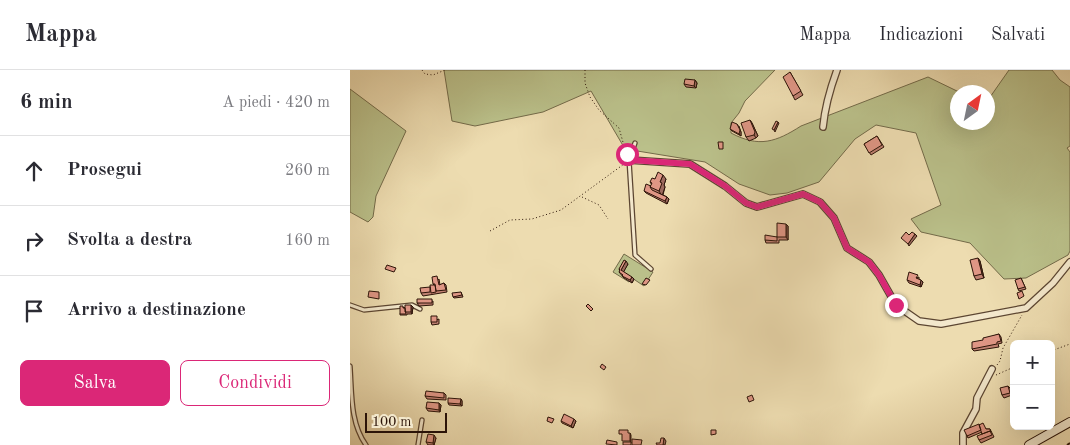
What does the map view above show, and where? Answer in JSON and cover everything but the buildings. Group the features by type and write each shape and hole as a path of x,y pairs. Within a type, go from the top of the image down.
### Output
{"main road":[{"path":"1029,445 1070,422"}],"street":[{"path":"823,127 825,106 837,70"},
{"path":"630,160 690,164 725,186 746,203 757,207 803,194 820,202 834,218 847,248 869,262 879,275 896,305 919,321 941,324 1026,308 1053,283 1070,262"},
{"path":"963,445 963,433 976,408 977,398 992,370"}],"lane":[{"path":"635,143 630,160 635,255 650,269"},
{"path":"350,305 364,310 412,305 420,309"},
{"path":"350,366 353,416 358,435 366,445"},
{"path":"418,445 422,420"}],"path":[{"path":"422,70 425,74 434,75 445,70"},
{"path":"490,230 510,220 532,219 561,210 630,160 619,128 599,110 590,97 585,83 585,70"},
{"path":"581,196 599,205 608,219"},
{"path":"1010,369 994,377 992,370 1000,361 1003,348 1026,308"},
{"path":"1055,350 1070,344"}],"green space":[{"path":"444,70 775,70 745,101 731,123 731,133 741,138 759,142 775,139 801,126 928,77 950,88 950,130 995,130 995,90 1009,70 1052,70 1060,80 1070,87 1070,146 1067,148 1070,152 1070,251 1068,255 1026,278 1004,279 970,243 921,232 911,219 941,205 916,133 876,125 855,139 819,182 787,193 770,195 739,184 705,162 625,149 591,91 543,112 475,126 452,121"},
{"path":"350,89 406,131 376,196 373,217 368,222 350,212"},
{"path":"624,254 653,272 644,286 632,278 629,282 613,272"}],"route":[{"path":"627,154 630,160 690,164 725,186 746,203 757,207 803,194 820,202 834,218 847,248 869,262 879,275 896,305"}]}
